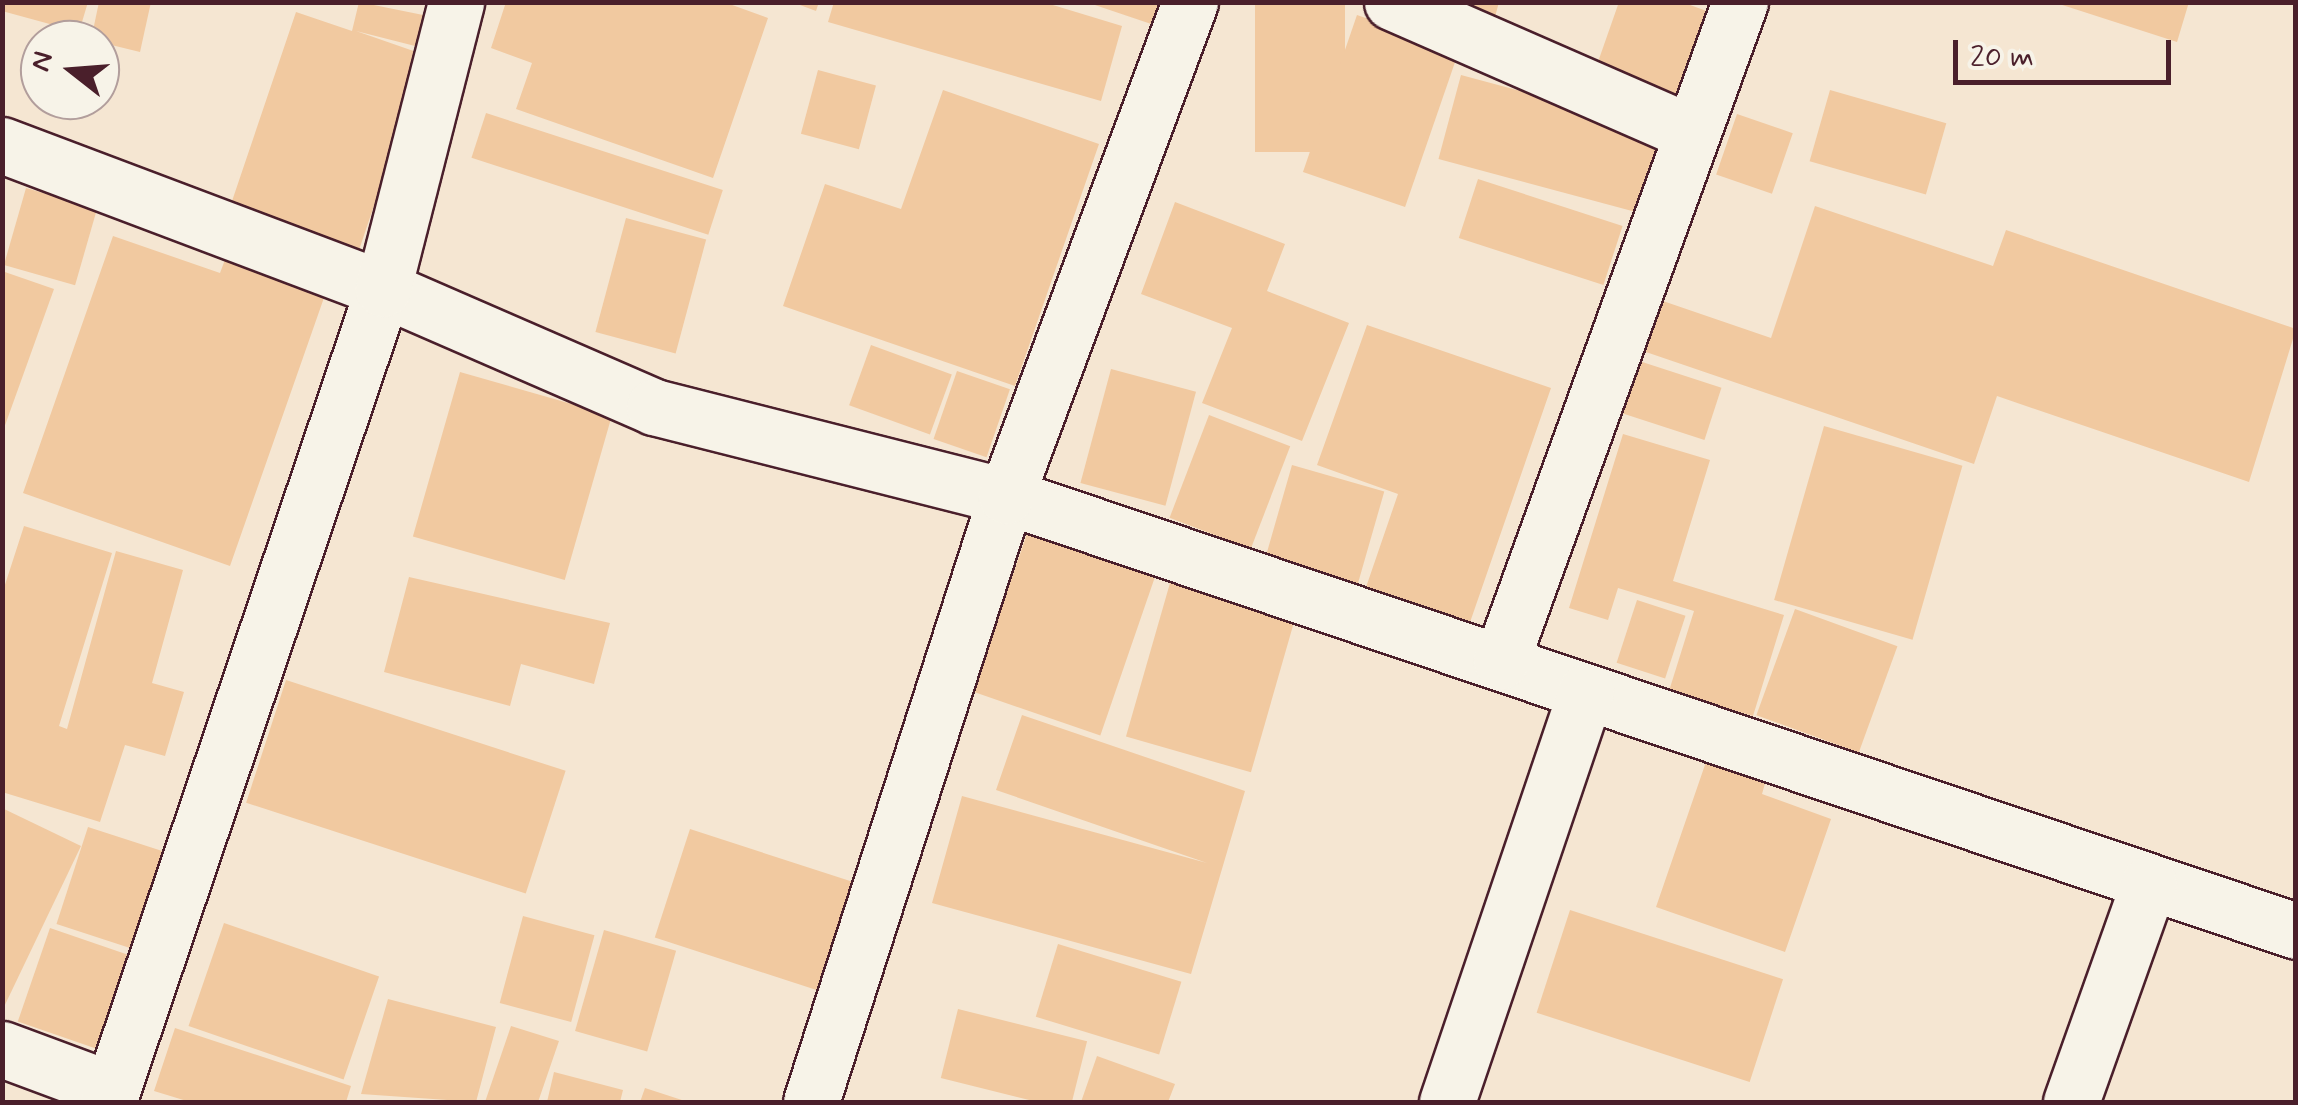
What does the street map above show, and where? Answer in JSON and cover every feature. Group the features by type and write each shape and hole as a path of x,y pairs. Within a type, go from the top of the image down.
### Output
{"street":[{"path":"2,1050 110,1096 383,289 456,2"},
{"path":"811,1102 1006,496 1190,2"},
{"path":"1392,2 1688,132"},
{"path":"1500,661 1688,132 1740,2"},
{"path":"2,145 383,289 654,407 1006,496 2296,931"},
{"path":"1447,1102 1586,692"},
{"path":"2071,1102 2149,883"}],"building":[{"path":"2,2 88,2 83,20 35,20 2,11"},
{"path":"99,2 151,2 140,52 120,47 120,20 95,20"},
{"path":"359,2 428,16 419,47 356,31 425,55 359,250 230,207 296,12 352,31"},
{"path":"506,2 724,2 768,18 713,178 516,109 532,63 491,48"},
{"path":"792,2 819,2 816,11"},
{"path":"834,2 1043,2 1122,26 1101,101 828,22"},
{"path":"1086,2 1171,2 1163,28"},
{"path":"1255,2 1345,2 1345,152 1255,152"},
{"path":"1453,2 1499,2 1495,17"},
{"path":"1619,2 1682,2 1712,13 1678,109 1592,79"},
{"path":"2053,2 2189,2 2177,42"},
{"path":"1357,15 1459,50 1405,207 1303,172"},
{"path":"818,70 876,86 859,149 801,134"},
{"path":"1461,75 1665,130 1642,214 1438,159"},
{"path":"943,90 1099,144 1015,386 783,306 825,184 901,209"},
{"path":"1830,90 1946,123 1926,194 1810,161"},
{"path":"486,113 723,190 708,235 471,158"},
{"path":"1737,114 1793,133 1772,194 1716,175"},
{"path":"1478,179 1623,226 1603,285 1459,238"},
{"path":"26,188 97,208 75,285 4,265"},
{"path":"1175,202 1285,244 1267,291 1349,323 1302,441 1202,403 1232,328 1141,294"},
{"path":"1815,206 1993,266 2006,230 2296,329 2249,482 1997,396 1974,464 1643,351 1660,300 1771,338"},
{"path":"626,218 706,239 676,353 595,332"},
{"path":"113,236 220,273 226,257 326,292 230,566 23,493"},
{"path":"2,271 54,289 3,431 2,431"},
{"path":"1367,325 1551,388 1467,631 1363,596 1398,494 1317,465"},
{"path":"871,345 952,374 930,435 849,405"},
{"path":"1633,359 1721,388 1704,440 1616,411"},
{"path":"1111,369 1196,392 1165,506 1080,483"},
{"path":"957,371 1010,389 987,457 934,439"},
{"path":"460,372 612,416 565,580 413,536"},
{"path":"1209,415 1290,446 1251,549 1170,518"},
{"path":"1824,426 1962,466 1913,640 1774,600"},
{"path":"1623,434 1710,460 1673,581 1784,615 1753,716 1669,691 1694,611 1618,588 1608,620 1569,608"},
{"path":"1292,465 1384,491 1357,586 1265,559"},
{"path":"24,526 112,553 59,726 67,729 116,551 183,570 152,683 184,692 165,756 125,745 100,822 2,792 2,594"},
{"path":"1029,528 1157,572 1100,736 973,692"},
{"path":"1172,576 1297,612 1251,772 1126,737"},
{"path":"409,577 610,623 594,684 521,664 510,706 384,672"},
{"path":"1637,600 1686,616 1665,679 1617,663"},
{"path":"1795,609 1897,646 1859,752 1756,715"},
{"path":"286,680 566,771 526,894 246,803"},
{"path":"1022,715 1245,791 1191,974 932,903 962,796 1207,863 996,790"},
{"path":"1707,759 1766,780 1762,794 1831,819 1785,952 1656,907"},
{"path":"2,808 81,846 2,1011"},
{"path":"88,827 175,855 143,952 56,924"},
{"path":"690,829 864,886 829,994 655,937"},
{"path":"1570,910 1783,979 1750,1082 1537,1013"},
{"path":"523,916 594,935 571,1022 500,1003"},
{"path":"224,923 379,976 344,1079 189,1026"},
{"path":"50,928 139,959 107,1052 18,1022"},
{"path":"604,930 676,951 647,1052 575,1031"},
{"path":"1058,944 1181,982 1159,1054 1036,1017"},
{"path":"388,999 496,1027 476,1102 361,1094"},
{"path":"958,1009 1087,1041 1072,1102 1038,1102 941,1078"},
{"path":"511,1026 559,1041 538,1102 485,1102"},
{"path":"175,1028 351,1086 346,1102 190,1102 154,1091"},
{"path":"1097,1056 1175,1084 1168,1102 1081,1102"},
{"path":"554,1072 623,1090 620,1102 547,1102"},
{"path":"645,1088 688,1102 640,1102"}]}
